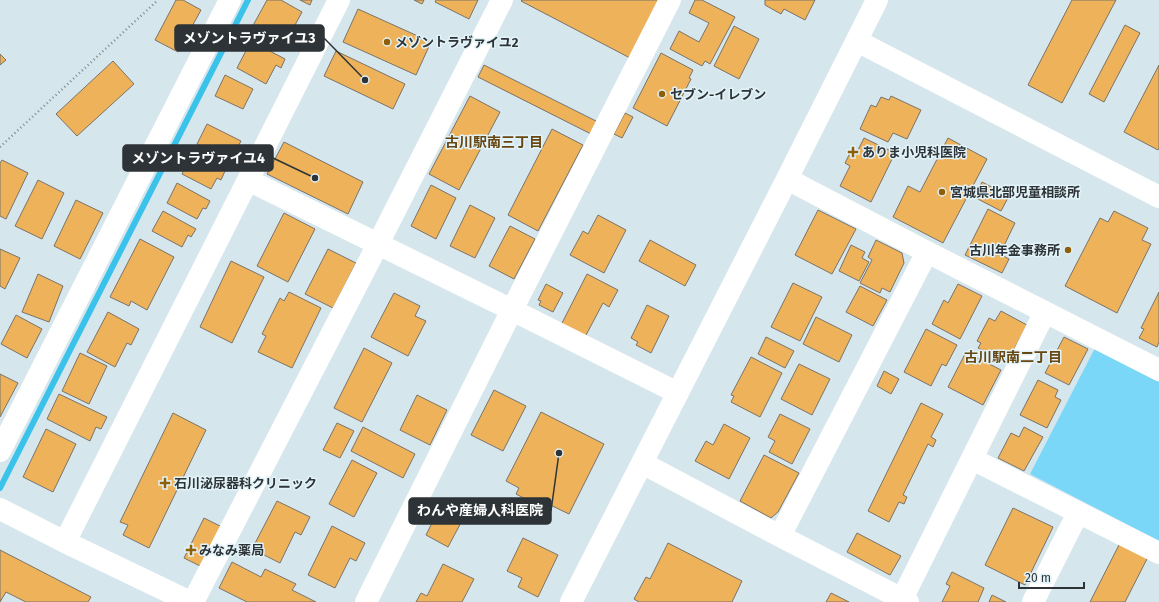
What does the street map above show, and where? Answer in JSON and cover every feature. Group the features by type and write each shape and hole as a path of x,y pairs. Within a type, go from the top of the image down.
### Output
{"street":[{"path":"0,451 230,0"},
{"path":"65,542 339,0"},
{"path":"2,509 65,542 192,602 378,244 502,0"},
{"path":"366,602 512,310 670,0"},
{"path":"571,602 877,0"},
{"path":"856,41 1159,197"},
{"path":"787,179 1159,370"},
{"path":"248,180 678,393"},
{"path":"780,536 927,252"},
{"path":"642,463 905,600 972,459 1045,312"},
{"path":"972,459 1159,553"},
{"path":"1033,602 1078,513"}],"path":[{"path":"0,147 158,0"}],"shaded area":[{"path":"1095,348 1159,382 1159,541 1030,474"}],"building":[{"path":"176,0 183,0 201,10 178,52 155,40"},
{"path":"267,0 281,0 302,12 287,40 272,32 267,40 250,31"},
{"path":"300,0 312,0 310,5"},
{"path":"414,0 424,0 422,4"},
{"path":"436,0 478,0 469,19 435,2"},
{"path":"661,0 630,58 521,1"},
{"path":"695,0 702,0 735,17 710,64 705,61 702,66 670,49 679,31 699,42 709,23 689,13"},
{"path":"765,0 815,0 805,20 784,9 781,14 765,5"},
{"path":"1072,0 1116,0 1062,103 1028,85"},
{"name":"メゾントラヴァイユ2","path":"358,9 431,42 416,75 343,42"},
{"path":"1125,25 1140,33 1104,102 1089,94"},
{"path":"734,26 759,39 739,79 714,66"},
{"path":"251,41 285,59 281,68 276,65 266,84 237,68"},
{"path":"336,51 405,84 393,109 324,76"},
{"name":"セブン-イレブン","path":"661,53 693,70 689,78 691,79 667,126 633,108"},
{"path":"0,54 6,60 0,65"},
{"path":"113,61 134,84 77,136 56,114"},
{"path":"484,65 598,122 591,134 478,77"},
{"path":"1159,65 1159,148 1158,150 1124,132"},
{"path":"225,75 253,89 243,109 215,96"},
{"path":"470,96 500,112 459,190 429,174"},
{"path":"891,96 921,110 907,139 893,133 888,142 860,129 871,105 876,107 881,97 889,100"},
{"path":"625,113 633,117 622,138 614,134"},
{"path":"207,124 241,141 236,150 233,148 227,159 197,144"},
{"path":"552,129 583,145 538,231 508,215"},
{"path":"864,138 895,153 871,202 840,186 850,166 845,163 850,153 855,156"},
{"path":"948,138 987,159 943,243 893,217 908,186 920,192"},
{"path":"284,142 363,182 348,214 267,174"},
{"path":"192,154 225,171 221,180 217,178 211,189 182,174"},
{"path":"2,160 28,173 6,219 0,216 0,163"},
{"path":"38,180 64,193 42,239 15,226"},
{"path":"982,182 1009,196 1001,211 974,197"},
{"path":"177,183 210,201 206,209 203,208 197,219 167,203"},
{"path":"431,185 456,198 436,239 411,226"},
{"path":"76,200 103,213 80,259 54,246"},
{"path":"470,205 495,218 475,258 450,246"},
{"path":"988,209 1015,223 1000,254 1009,259 1002,273 965,255"},
{"path":"818,210 856,229 832,274 795,255"},
{"path":"163,211 196,229 191,237 188,235 182,247 152,231"},
{"path":"1114,211 1148,228 1142,240 1151,244 1117,313 1065,286 1100,218 1108,222"},
{"path":"284,213 315,229 288,282 257,266"},
{"path":"598,215 626,230 604,273 570,255 583,231 588,234"},
{"path":"510,226 535,239 514,279 489,266"},
{"path":"140,239 174,257 147,310 131,301 129,306 110,297"},
{"path":"650,240 696,265 685,286 639,261"},
{"path":"876,240 902,253 904,263 890,292 882,288 880,293 860,283 872,260 868,257"},
{"path":"851,245 865,252 862,258 869,262 859,281 839,271"},
{"path":"0,249 20,258 5,289 0,286"},
{"path":"328,249 356,263 333,308 305,294"},
{"path":"231,261 264,277 232,343 200,327"},
{"path":"38,274 63,286 49,322 22,312"},
{"path":"587,274 618,290 609,307 603,303 585,337 561,325"},
{"path":"793,283 822,297 800,341 771,327"},
{"path":"546,284 563,293 553,312 539,305 541,301 538,300"},
{"path":"958,284 982,296 960,339 932,324 944,300 948,303"},
{"path":"860,286 887,300 873,326 846,312"},
{"path":"289,292 321,308 292,368 258,352 266,336 262,334 280,298 284,301"},
{"path":"1159,292 1159,342 1157,347 1139,338 1144,329 1141,328"},
{"path":"394,293 420,306 415,316 426,321 408,356 371,337"},
{"path":"647,305 669,316 651,353 636,345 638,342 631,338"},
{"path":"1001,311 1027,325 1007,363 978,348 981,343 977,341 989,318 995,321"},
{"path":"108,312 139,329 131,345 127,343 115,367 87,352"},
{"path":"16,315 42,329 27,358 1,344"},
{"path":"816,317 852,335 839,362 803,344"},
{"path":"926,329 957,345 946,366 942,364 931,386 904,372"},
{"path":"766,337 794,351 785,368 758,354"},
{"path":"1064,337 1088,349 1069,385 1045,373"},
{"path":"364,348 392,363 362,422 334,408"},
{"path":"966,352 1001,370 983,405 948,387"},
{"path":"80,353 107,366 89,404 62,391"},
{"path":"751,357 782,373 760,417 731,402 734,396 731,395"},
{"path":"799,364 830,379 812,415 781,399"},
{"path":"884,371 899,379 891,394 877,386"},
{"path":"0,374 18,383 0,417"},
{"path":"1038,380 1058,390 1055,397 1061,400 1047,428 1020,415"},
{"path":"494,390 526,406 503,451 471,435"},
{"path":"59,394 107,417 101,429 96,427 90,441 47,419"},
{"path":"417,395 447,410 430,445 400,430"},
{"path":"921,403 943,414 931,437 936,440 933,447 928,444 903,495 907,497 904,504 899,502 889,522 868,511"},
{"path":"541,412 604,444 569,514 542,501 539,506 516,494 519,488 506,481"},
{"path":"173,413 206,430 149,548 123,535 128,525 120,522"},
{"path":"780,414 810,429 792,464 769,452 775,441 768,437"},
{"path":"337,423 354,431 340,458 323,450"},
{"path":"724,424 750,438 729,479 695,461 706,441 713,445"},
{"path":"363,427 415,454 403,478 351,451"},
{"path":"1024,427 1043,437 1024,471 998,458 1011,433 1019,437"},
{"path":"46,429 76,444 53,492 23,477"},
{"path":"764,455 799,473 778,512 771,518 740,501"},
{"path":"352,460 377,473 354,517 329,504"},
{"path":"277,501 310,517 301,535 295,532 280,563 252,549"},
{"path":"441,505 464,517 448,547 426,535"},
{"path":"1013,508 1053,527 1025,585 985,565"},
{"path":"204,518 224,528 204,568 184,558"},
{"path":"332,526 365,543 356,561 350,558 335,588 308,575"},
{"path":"857,533 901,556 890,575 847,552"},
{"path":"523,538 558,555 538,597 518,587 522,578 507,571"},
{"path":"1122,539 1150,553 1125,602 1090,602"},
{"path":"668,543 742,581 732,602 639,602 634,599 646,577 650,579"},
{"path":"0,550 91,597 88,602 26,602 6,592 0,602"},
{"path":"232,562 261,577 265,569 296,584 292,590 316,602 247,602 219,588"},
{"path":"443,564 474,579 462,602 416,602 421,593 427,596"},
{"path":"952,572 984,588 978,602 942,602 950,586 946,584"},
{"path":"831,593 849,602 826,602"},
{"path":"992,595 1006,602 989,602"}],"waterway":[{"path":"0,488 248,0"}],"place":[{"name":"メゾントラヴァイユ2","path":"387,42"},
{"name":"メゾントラヴァイユ3","path":"365,80"},
{"name":"セブン-イレブン","path":"662,94"},
{"name":"ありま小児科医院","path":"853,152"},
{"name":"メゾントラヴァイユ4","path":"315,178"},
{"name":"宮城県北部児童相談所","path":"942,192"},
{"name":"古川年金事務所","path":"1068,250"},
{"name":"わんや産婦人科医院","path":"559,453"},
{"name":"石川泌尿器科クリニック","path":"165,483"},
{"name":"みなみ薬局","path":"191,550"}],"district":[{"name":"古川駅南三丁目","path":"494,142"},
{"name":"古川駅南二丁目","path":"1013,357"}]}
